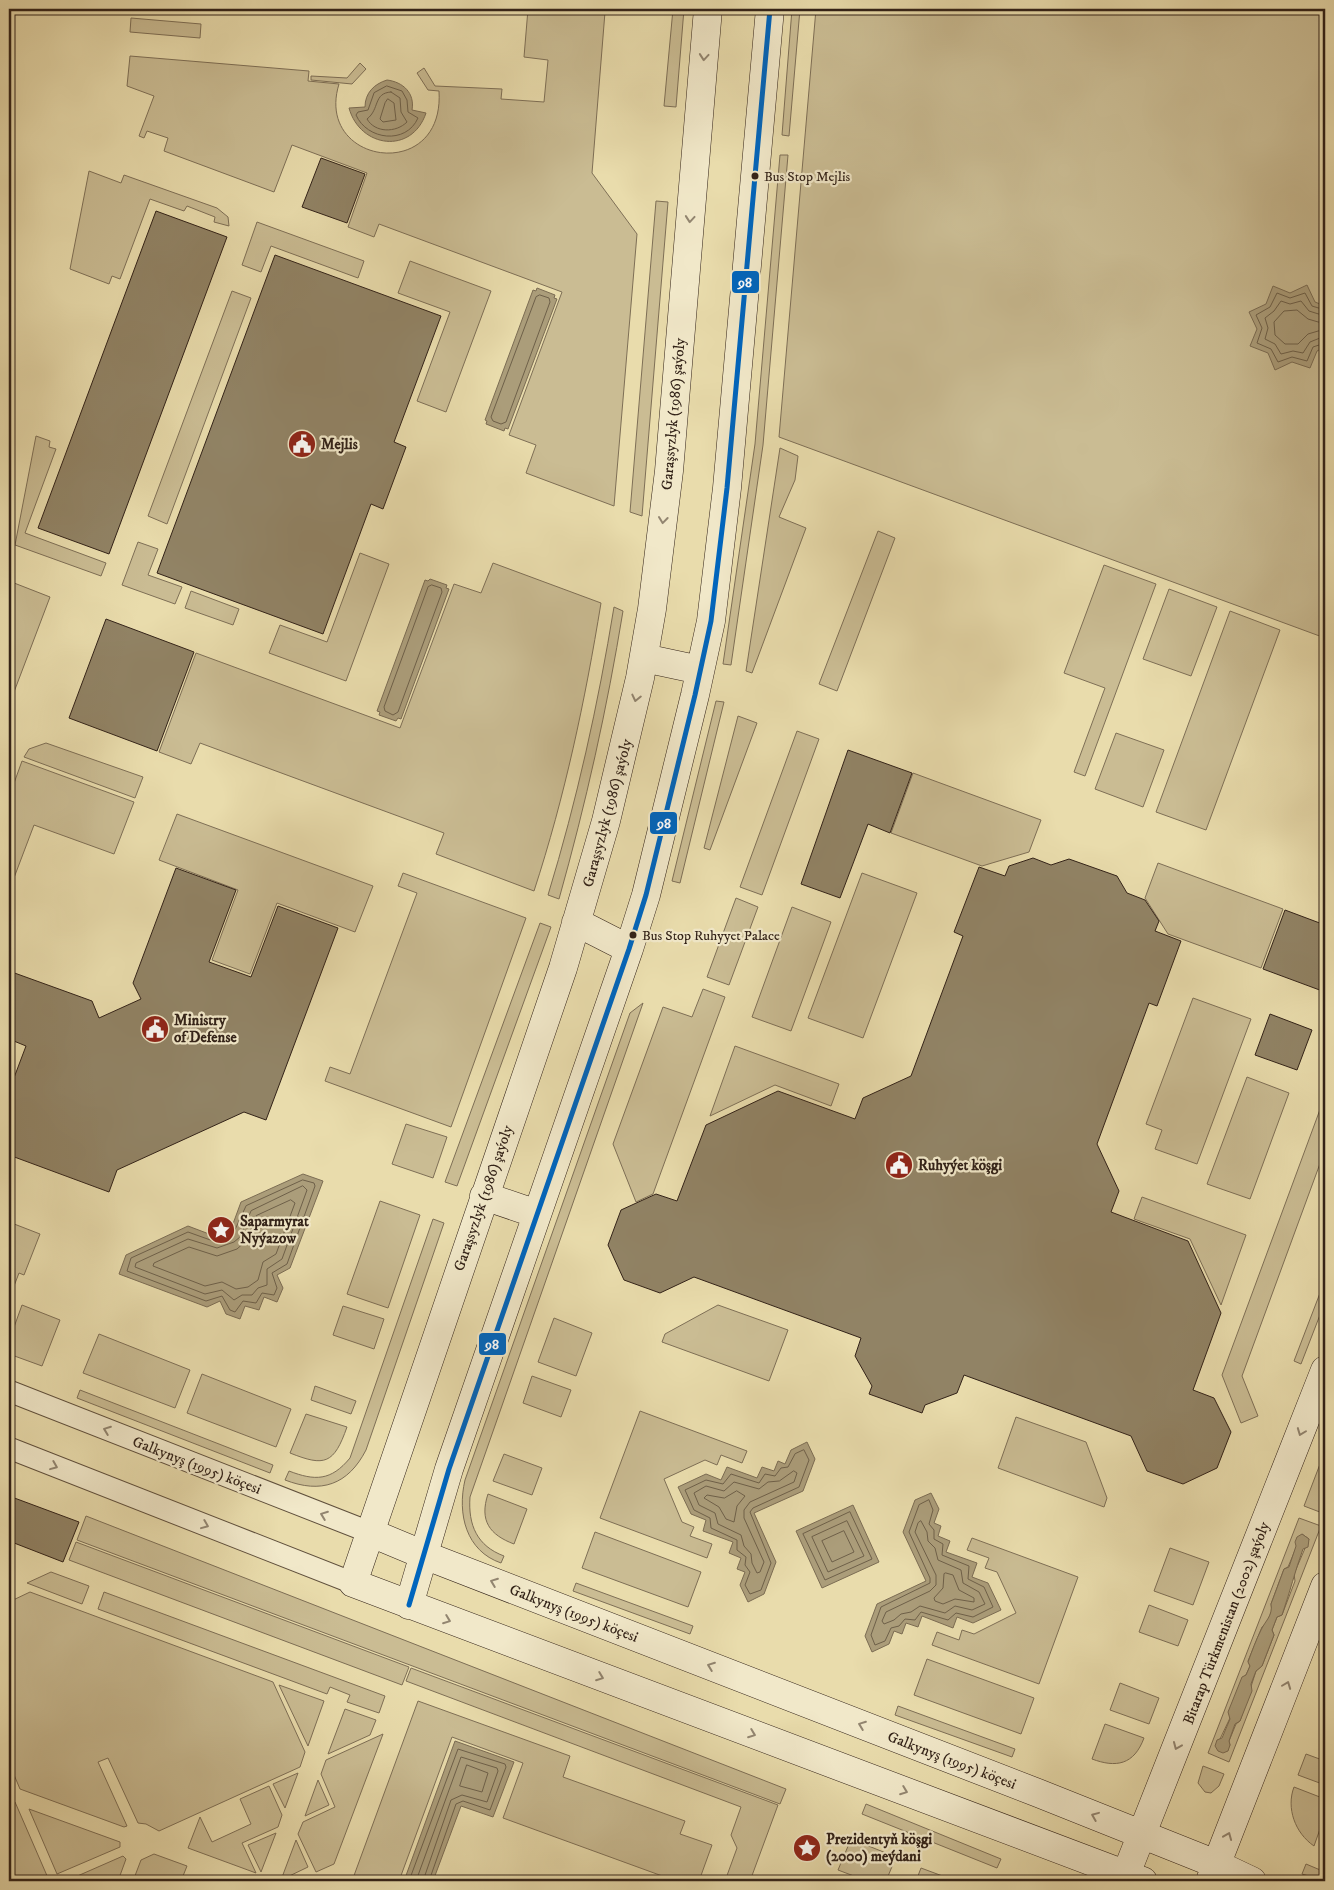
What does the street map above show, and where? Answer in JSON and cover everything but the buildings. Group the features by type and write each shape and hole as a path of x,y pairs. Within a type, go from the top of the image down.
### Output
{"main road":[{"name":"Garaşsyzlyk (1986) şaýoly","path":"353,1583 576,922 606,822 644,658 669,471 708,9"},
{"path":"409,1605 449,1469 646,895 700,670 711,621 727,488 770,9"},
{"path":"644,658 700,670"},
{"path":"576,922 629,949"},
{"path":"484,1196 536,1214"},
{"name":"Bitarap Türkmenistan (2002) şaýoly","path":"1135,1878 1140,1834 1187,1724 1325,1370"},
{"name":"Galkynyş (1995) köçesi","path":"369,1532 1140,1834 1213,1873 1252,1881"},
{"path":"353,1583 1135,1878"},
{"path":"1213,1873 1325,1586"}],"street":[{"name":"Galkynyş (1995) köçesi","path":"9,1392 369,1532"},
{"path":"9,1448 353,1583"}],"shaded area":[{"path":"528,9 604,9 605,12 592,173 637,234 614,506 526,473 536,445 509,435 562,292 379,224 374,237 348,227 367,173 292,145 274,192 164,151 168,138 147,131 144,138 139,136 154,96 127,86 130,56 309,71 308,81 339,84 336,111 345,132 361,146 382,153 403,151 422,141 435,121 439,91 428,90 417,73 424,68 435,86 502,89 501,99 544,102 548,60 524,57"},
{"path":"673,9 684,9 676,107 664,106"},
{"path":"792,9 800,9 789,136 782,135"},
{"path":"816,9 1325,9 1325,638 779,437"},
{"path":"131,18 201,24 200,38 130,32"},
{"path":"360,63 366,69 352,84 311,80 311,76 347,78"},
{"path":"780,155 788,155 763,445 731,665 723,664 755,444"},
{"path":"89,171 121,183 124,175 217,208 228,217 229,226 214,222 215,217 187,206 184,211 150,199 120,279 112,276 109,284 70,269"},
{"path":"656,201 668,202 642,516 630,512"},
{"path":"257,222 364,261 358,278 271,246 261,272 242,265"},
{"path":"410,261 491,291 446,412 417,401 450,312 398,293"},
{"path":"232,291 251,298 167,524 148,516"},
{"path":"36,436 50,441 49,447 56,449 25,533 106,563 101,576 15,545"},
{"path":"780,448 798,456 795,480 779,517 806,528 752,673 746,671"},
{"path":"878,531 895,538 837,691 819,684"},
{"path":"138,542 158,549 148,575 182,587 175,604 122,585"},
{"path":"360,553 389,564 346,681 269,653 280,625 327,642"},
{"path":"493,563 601,603 565,784 534,891 436,854 444,833 200,743 191,764 159,752 196,653 400,728 454,584 481,593"},
{"path":"1104,565 1156,584 1085,776 1074,772 1105,688 1064,673"},
{"path":"9,581 50,597 14,692 9,690"},
{"path":"1169,589 1217,607 1191,676 1143,659"},
{"path":"191,591 239,609 233,625 185,608"},
{"path":"614,607 623,611 610,684 587,792 559,899 548,895 586,752"},
{"path":"1230,611 1280,630 1206,830 1156,812"},
{"path":"716,701 724,702 680,883 672,881"},
{"path":"738,716 757,723 710,850 704,848"},
{"path":"797,731 819,739 762,895 740,887"},
{"path":"1116,733 1164,750 1143,807 1095,789"},
{"path":"46,743 143,777 135,798 24,757 29,749"},
{"path":"22,761 134,802 114,854 34,825 9,891 9,797"},
{"path":"913,773 1041,820 1029,852 982,866 891,833"},
{"path":"177,814 373,886 355,932 277,903 250,974 212,960 238,890 159,860"},
{"path":"1158,863 1283,909 1261,968 1168,934 1145,898"},
{"path":"403,873 526,918 451,1127 325,1081 330,1067 350,1074 417,893 398,886"},
{"path":"862,873 917,893 863,1038 808,1018"},
{"path":"736,898 758,907 729,985 707,977"},
{"path":"792,907 831,922 791,1031 752,1017"},
{"path":"540,923 551,927 457,1186 445,1182"},
{"path":"703,989 725,997 653,1194 636,1202 613,1144 663,1007 692,1017"},
{"path":"1193,998 1251,1019 1197,1164 1155,1149 1162,1130 1146,1124"},
{"path":"643,1003 470,1497 471,1517 476,1533 487,1546 504,1556 501,1563 479,1550 467,1530 462,1506 465,1480 630,1013"},
{"path":"735,1046 839,1084 831,1106 775,1085 710,1116"},
{"path":"1247,1077 1289,1093 1250,1199 1207,1184"},
{"path":"1325,1096 1325,1150 1242,1376 1258,1416 1241,1423 1222,1375"},
{"path":"406,1124 447,1137 433,1178 392,1164"},
{"path":"1142,1197 1246,1235 1221,1305 1190,1239 1134,1219"},
{"path":"380,1201 420,1215 388,1308 347,1294"},
{"path":"433,1219 444,1223 366,1450 351,1471 342,1479 332,1483 322,1486 310,1486 285,1480 289,1471 315,1477 329,1475 343,1466 350,1458"},
{"path":"9,1222 40,1234 24,1275 19,1273 9,1299"},
{"path":"1325,1280 1325,1302 1301,1364 1294,1361"},
{"path":"22,1305 60,1320 42,1366 9,1354 9,1341"},
{"path":"718,1305 788,1330 769,1381 662,1342 665,1334"},
{"path":"343,1306 384,1319 374,1349 333,1335"},
{"path":"554,1318 592,1333 576,1376 538,1362"},
{"path":"99,1334 190,1370 175,1408 83,1373"},
{"path":"202,1374 291,1409 276,1447 187,1413"},
{"path":"532,1376 571,1390 561,1417 523,1403"},
{"path":"315,1386 356,1401 351,1414 311,1400"},
{"path":"80,1390 273,1465 270,1473 77,1398"},
{"path":"640,1411 747,1451 742,1463 721,1455 717,1465 705,1460 664,1479 682,1522 694,1527 690,1536 712,1544 707,1558 600,1518"},
{"path":"306,1414 347,1427 338,1449 327,1459 320,1461 312,1460 290,1453"},
{"path":"1016,1417 1086,1442 1107,1498 1104,1507 998,1468"},
{"path":"1325,1451 1322,1496 1325,1495 1325,1514 1304,1506"},
{"path":"504,1454 542,1468 532,1495 493,1481"},
{"path":"488,1494 527,1509 514,1544 499,1536 489,1526 485,1512"},
{"path":"86,1516 786,1789 780,1804 77,1540"},
{"path":"1299,1518 1321,1526 1229,1762 1208,1753","holes":["1302,1534 1309,1539 1294,1574 1295,1581 1282,1615 1277,1617 1272,1630 1274,1635 1262,1666 1256,1671 1240,1721 1236,1724 1226,1752 1220,1739 1230,1718 1242,1678 1246,1675 1250,1666 1248,1661 1262,1627 1267,1623 1272,1610 1271,1604 1284,1569 1288,1567"]},
{"path":"595,1532 701,1572 688,1607 582,1568"},
{"path":"972,1538 1078,1577 1039,1684 932,1645 937,1632 959,1640 962,1630 974,1634 1016,1613 997,1572 985,1568 989,1558 967,1550"},
{"path":"76,1542 409,1667 402,1685 69,1560"},
{"path":"1170,1548 1209,1562 1193,1605 1154,1591"},
{"path":"51,1572 89,1586 82,1604 27,1583"},
{"path":"576,1583 693,1626 690,1634 573,1591"},
{"path":"30,1592 273,1682 305,1752 300,1767 159,1831 146,1824 138,1823 108,1758 98,1762 127,1826 124,1827 20,1789 9,1763 9,1602"},
{"path":"104,1592 385,1696 379,1713 347,1702 350,1695 330,1687 327,1694 98,1609"},
{"path":"1149,1605 1188,1620 1178,1646 1139,1632"},
{"path":"927,1659 1034,1698 1021,1734 914,1695"},
{"path":"411,1668 778,1805 750,1881 725,1881 737,1848 731,1835 741,1807 406,1681"},
{"path":"1120,1683 1159,1698 1149,1724 1110,1710"},
{"path":"279,1685 324,1701 308,1746"},
{"path":"418,1701 570,1756 563,1777 685,1821 680,1834 712,1845 699,1881 676,1881 503,1818 523,1763 452,1737 399,1881 352,1881"},
{"path":"898,1706 1015,1749 1012,1757 895,1715"},
{"path":"345,1709 376,1720 370,1735 328,1754"},
{"path":"1105,1724 1144,1738 1135,1754 1129,1759 1123,1762 1109,1763 1092,1759"},
{"path":"383,1734 334,1864 316,1872 298,1834 303,1822 335,1807 321,1774 326,1760"},
{"path":"1306,1754 1325,1761 1325,1785 1298,1775"},
{"path":"1203,1766 1224,1774 1219,1786 1211,1793 1205,1792 1198,1783"},
{"path":"298,1773 285,1808 273,1784"},
{"path":"318,1780 329,1805 305,1816"},
{"path":"269,1786 282,1815 278,1827 242,1843 256,1873 188,1848 200,1817 212,1842 251,1824 240,1799"},
{"path":"1294,1787 1325,1799 1325,1815 1314,1846 1307,1841 1294,1820 1291,1803"},
{"path":"15,1802 48,1878 41,1881 9,1881 9,1805"},
{"path":"866,1804 1001,1859 997,1868 862,1814"},
{"path":"29,1809 120,1842 120,1847 57,1874"},
{"path":"276,1833 261,1872 248,1845"},
{"path":"851,1839 896,1857 886,1881 867,1881 838,1870"},
{"path":"296,1840 308,1867 281,1880"},
{"path":"154,1854 187,1866 181,1881 164,1876 162,1881 133,1881 141,1860"},
{"path":"123,1856 126,1859 118,1881 66,1881"},
{"path":"1306,1864 1325,1872 1325,1881 1302,1874"},
{"path":"921,1868 956,1881 916,1881"}],"water":[{"path":"387,80 398,83 407,89 412,98 412,110 426,113 419,126 410,136 386,141 364,132 355,121 349,108 365,107 365,102 371,90"},
{"path":"1307,285 1315,302 1325,306 1325,347 1317,351 1310,368 1292,362 1275,370 1268,353 1250,346 1257,329 1249,312 1266,304 1273,286 1290,293"},
{"path":"537,288 555,295 554,298 557,299 508,429 505,428 504,431 486,424 487,421 485,420 533,290 536,291"},
{"path":"430,579 447,585 446,588 449,589 401,719 398,718 396,721 379,715 380,712 377,711 425,580 428,581"},
{"path":"303,1174 323,1181 290,1268 277,1275 283,1288 277,1302 264,1297 259,1310 245,1306 240,1319 226,1314 220,1301 207,1307 119,1274 126,1255 188,1226 217,1237 230,1232 241,1202"},
{"path":"807,1442 815,1459 803,1491 754,1513 776,1562 764,1594 748,1602 740,1585 745,1572 737,1569 741,1558 729,1553 733,1542 703,1531 706,1520 691,1514 678,1487 706,1474 721,1480 727,1467 757,1478 762,1467 774,1471 778,1461 785,1464 791,1450"},
{"path":"931,1493 939,1509 934,1523 941,1526 938,1536 950,1541 946,1552 977,1563 972,1577 988,1583 1001,1610 973,1623 957,1617 953,1628 922,1616 918,1627 906,1623 902,1634 894,1631 889,1644 872,1652 865,1636 877,1604 926,1581 903,1532 915,1500"},
{"path":"853,1505 879,1562 822,1588 796,1531"},
{"path":"1302,1534 1309,1539 1308,1547 1303,1549 1282,1615 1277,1617 1272,1630 1274,1635 1262,1666 1256,1671 1251,1684 1252,1691 1240,1721 1235,1724 1229,1741 1228,1751 1223,1753 1218,1751 1215,1746 1217,1740 1222,1738 1230,1719 1228,1712 1242,1677 1246,1675 1250,1666 1248,1662 1259,1634 1270,1615 1271,1604 1284,1569 1289,1567 1297,1537"},
{"path":"455,1741 514,1762 493,1817 461,1806 433,1881 404,1881"}],"transit line":[{"name":"98","path":"409,1605 449,1469 646,895 695,695 711,621 727,488 770,9"}],"place":[{"name":"Bus Stop Mejlis","path":"755,176"},
{"name":"Mejlis","path":"302,444"},
{"name":"Bus Stop Ruhyyet Palace","path":"633,935"},
{"name":"Ministry of Defense","path":"155,1029"},
{"name":"Ruhyýet köşgi","path":"899,1165"},
{"name":"Saparmyrat Nyýazow","path":"221,1230"},
{"name":"Prezidentyň köşgi (2000) meýdani","path":"807,1848"}]}
